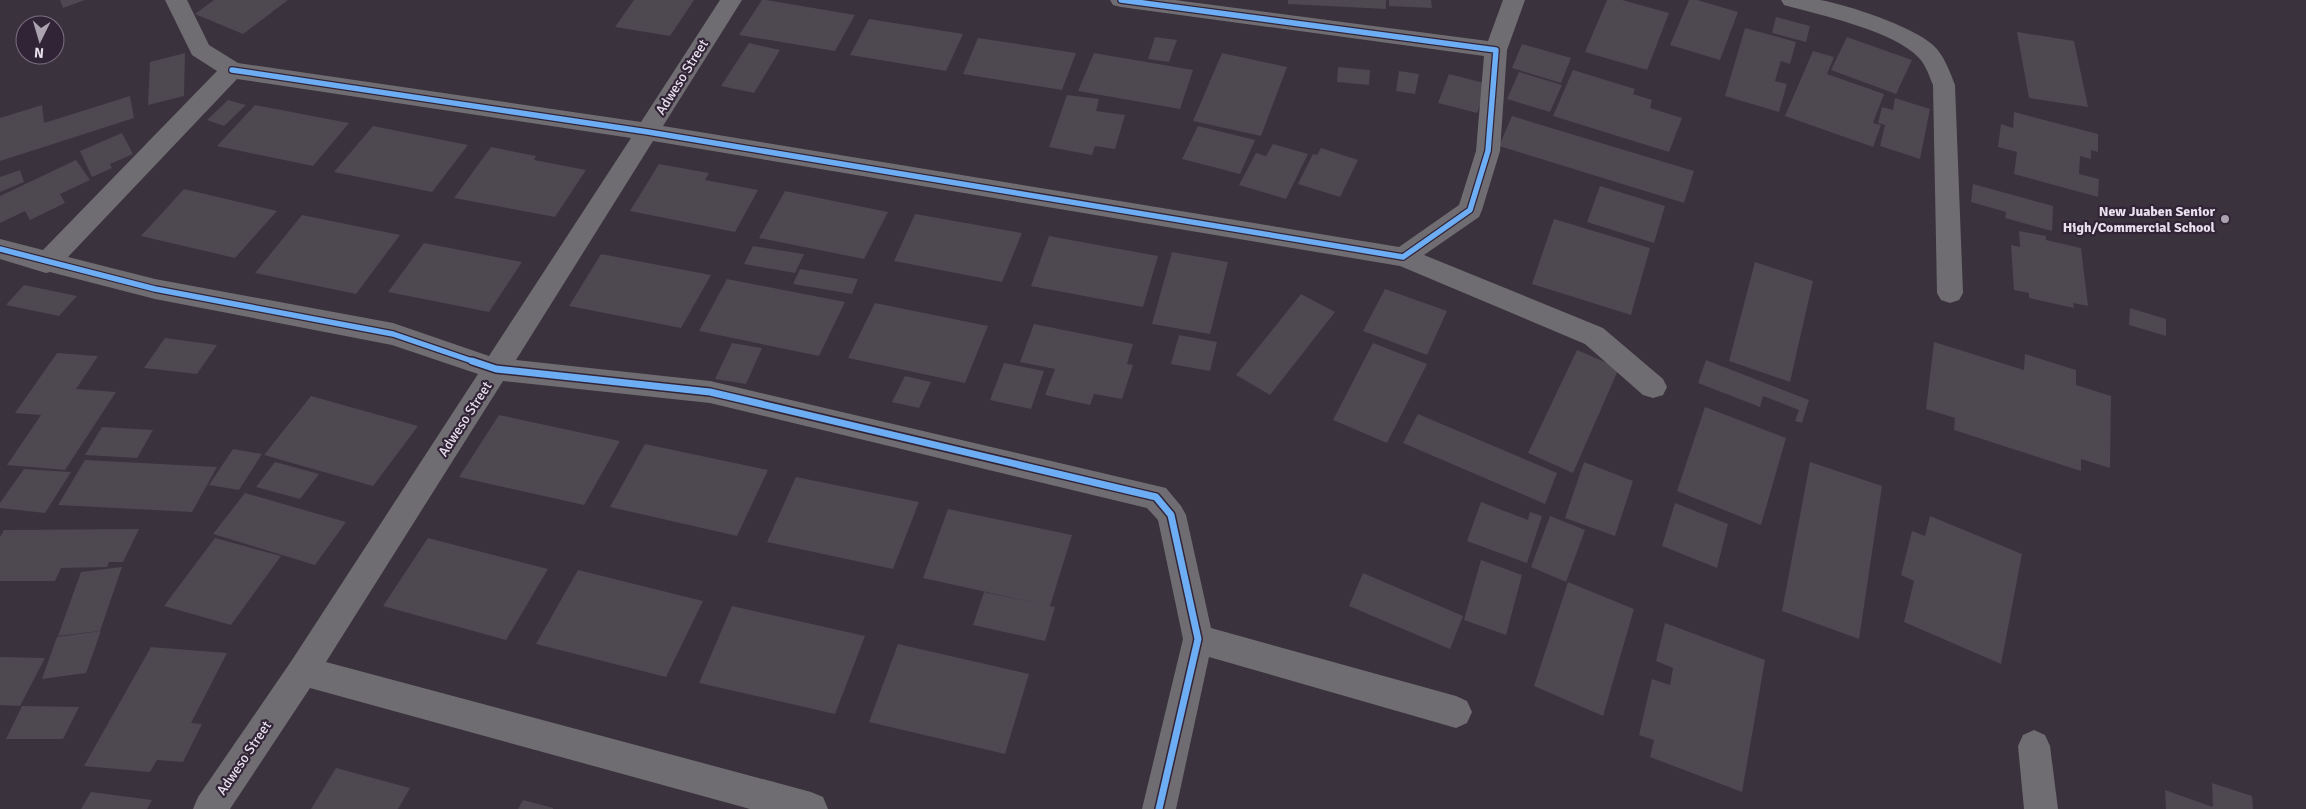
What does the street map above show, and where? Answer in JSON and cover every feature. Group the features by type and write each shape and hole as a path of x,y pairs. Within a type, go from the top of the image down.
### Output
{"street":[{"path":"176,0 200,50 232,70 648,132 1403,257 1594,336 1654,387"},
{"name":"Adweso Street","path":"210,809 303,671 648,132 730,0"},
{"path":"1121,0 1496,50"},
{"path":"1403,257 1470,210 1488,151 1496,50 1514,0"},
{"path":"1792,0 1837,12 1911,40 1925,50 1936,64 1944,85 1950,293"},
{"path":"46,263 232,70"},
{"path":"0,249 46,263 154,289 393,334 496,369 710,392 1156,497 1171,515 1198,639 1159,809"},
{"path":"1198,639 1456,712"},
{"path":"303,671 810,809"},
{"path":"2034,746 2041,809"}],"building":[{"path":"60,0 85,0 63,8"},
{"path":"214,0 288,0 243,34 195,14"},
{"path":"634,0 694,0 670,36 615,27"},
{"path":"762,0 855,15 835,51 739,35"},
{"path":"1288,0 1386,0 1386,9 1288,4"},
{"path":"1389,0 1431,0 1432,8 1389,6"},
{"path":"1607,0 1622,0 1669,13 1647,70 1585,52"},
{"path":"1689,0 1697,0 1738,12 1720,60 1670,45"},
{"path":"1776,17 1810,26 1806,42 1772,33"},
{"path":"869,19 963,34 946,71 850,55"},
{"path":"1745,28 1796,42 1790,64 1781,61 1775,81 1787,84 1779,112 1725,96"},
{"path":"2017,32 2074,41 2088,107 2029,98"},
{"path":"1155,37 1177,40 1169,62 1148,59"},
{"path":"1847,37 1912,60 1896,94 1831,70"},
{"path":"978,38 1076,53 1062,90 963,74"},
{"path":"749,43 780,50 754,93 721,86"},
{"path":"1522,44 1571,58 1561,83 1512,68"},
{"path":"1813,51 1834,57 1827,74 1884,94 1873,123 1881,125 1873,147 1785,116"},
{"path":"185,53 184,96 148,105 150,62"},
{"path":"1094,53 1193,70 1180,109 1078,91"},
{"path":"1222,53 1287,67 1261,136 1193,121"},
{"path":"1338,67 1370,70 1369,85 1337,82"},
{"path":"1573,70 1635,89 1633,94 1652,100 1650,108 1682,118 1669,152 1553,116"},
{"path":"1399,71 1419,74 1415,94 1396,91"},
{"path":"1519,72 1562,85 1550,112 1507,99"},
{"path":"1449,74 1488,84 1477,113 1438,103"},
{"path":"1067,95 1099,99 1096,111 1125,115 1115,149 1095,146 1092,155 1049,147"},
{"path":"130,96 134,118 0,161 0,118 42,105 44,123"},
{"path":"1895,98 1930,109 1920,159 1880,146 1885,125 1878,123 1882,107 1893,110"},
{"path":"228,100 246,105 224,126 207,120"},
{"path":"255,105 349,123 313,166 217,146"},
{"path":"2014,112 2098,134 2098,152 2091,150 2091,159 2080,156 2079,174 2099,179 2098,197 2014,174 2017,152 1998,147 2001,124 2013,128"},
{"path":"1512,116 1694,171 1684,203 1499,146"},
{"path":"373,126 468,145 432,192 334,172"},
{"path":"1198,126 1255,140 1240,174 1182,159"},
{"path":"122,133 133,154 110,164 112,168 92,177 80,151"},
{"path":"1273,144 1308,154 1286,199 1239,185 1256,153 1266,156"},
{"path":"491,147 536,156 534,160 586,170 555,217 454,198"},
{"path":"1321,148 1358,160 1340,197 1298,184 1313,154 1317,155"},
{"path":"76,160 90,180 60,194 65,203 30,220 25,211 0,223 0,196"},
{"path":"659,164 709,173 705,180 758,190 735,232 630,211"},
{"path":"20,170 24,182 0,192 0,177"},
{"path":"1973,184 2053,206 2052,231 2005,218 2006,212 1971,202"},
{"path":"1600,186 1665,206 1654,243 1587,222"},
{"path":"184,189 277,211 235,258 141,236"},
{"path":"785,191 888,212 864,259 759,238"},
{"path":"915,214 1022,233 1002,282 894,261"},
{"path":"302,215 400,235 356,294 255,273"},
{"path":"1554,219 1650,248 1631,315 1532,284"},
{"path":"2019,231 2046,236 2046,240 2081,248 2088,306 2073,303 2074,308 2029,298 2029,293 2014,290 2011,245 2020,247"},
{"path":"1049,236 1158,256 1143,307 1031,286"},
{"path":"424,243 522,262 489,312 388,292"},
{"path":"753,246 804,254 795,273 744,264"},
{"path":"1172,252 1228,262 1210,334 1152,324"},
{"path":"601,254 711,275 681,328 569,306"},
{"path":"1755,262 1813,281 1790,382 1729,361"},
{"path":"800,269 858,279 852,294 793,284"},
{"path":"727,279 845,302 819,356 699,331"},
{"path":"24,285 77,296 59,316 6,305"},
{"path":"1385,289 1447,311 1427,355 1363,331"},
{"path":"1301,294 1335,312 1270,395 1236,375"},
{"path":"875,303 988,326 965,383 848,358"},
{"path":"2130,308 2166,319 2166,336 2129,325"},
{"path":"1034,324 1133,344 1127,364 1133,365 1122,399 1094,394 1090,405 1045,395 1055,369 1020,362"},
{"path":"1179,335 1217,342 1210,371 1171,364"},
{"path":"165,338 217,345 197,374 144,368"},
{"path":"1934,342 2024,370 2025,354 2076,370 2076,385 2111,396 2110,468 2081,459 2081,471 1954,430 1955,418 1926,409"},
{"path":"732,343 762,348 746,384 715,379"},
{"path":"1373,343 1427,364 1387,443 1333,420"},
{"path":"1577,350 1619,368 1573,473 1528,453"},
{"path":"57,353 98,356 76,389 116,392 65,470 7,465 41,415 15,413"},
{"path":"1706,360 1809,400 1802,423 1795,421 1799,410 1763,396 1760,407 1698,383"},
{"path":"1004,363 1044,371 1031,409 990,400"},
{"path":"905,376 931,382 919,408 892,402"},
{"path":"311,396 418,426 373,486 264,455"},
{"path":"1705,407 1786,438 1761,525 1677,491"},
{"path":"1418,414 1557,473 1545,504 1403,443"},
{"path":"499,415 620,441 584,505 459,477"},
{"path":"102,427 153,430 137,458 85,455"},
{"path":"645,444 768,470 737,536 610,507"},
{"path":"233,449 262,454 239,490 209,485"},
{"path":"85,460 217,467 192,512 58,505"},
{"path":"275,462 319,474 300,499 256,487"},
{"path":"1584,462 1633,481 1615,536 1565,518"},
{"path":"1810,462 1882,486 1859,639 1782,611"},
{"path":"24,469 71,472 45,513 0,508 0,503"},
{"path":"796,477 919,502 893,569 767,542"},
{"path":"245,493 346,522 315,565 213,534"},
{"path":"1481,502 1528,520 1530,512 1542,516 1527,563 1467,541"},
{"path":"1675,503 1728,524 1717,568 1662,546"},
{"path":"948,509 1072,535 1050,606 1055,607 1045,641 973,625 984,592 1045,605 923,578"},
{"path":"1550,516 1585,530 1566,582 1531,567"},
{"path":"1930,516 2022,554 2001,664 1904,622 1914,581 1901,575 1912,531 1925,536"},
{"path":"139,529 123,562 109,562 107,567 61,568 55,581 0,581 0,537 4,530"},
{"path":"215,538 281,556 231,625 164,606"},
{"path":"428,538 548,569 506,640 383,606"},
{"path":"1481,560 1522,575 1506,635 1464,620"},
{"path":"122,567 100,631 58,636 81,572"},
{"path":"578,570 703,601 666,677 536,644"},
{"path":"1363,573 1463,616 1450,649 1349,606"},
{"path":"1568,582 1634,609 1603,716 1534,686"},
{"path":"732,606 865,636 835,714 699,683"},
{"path":"1665,623 1765,660 1742,792 1650,757 1654,740 1639,735 1652,679 1670,685 1673,668 1656,661"},
{"path":"101,631 86,673 42,679 57,637"},
{"path":"898,644 1029,674 1005,754 869,722"},
{"path":"151,647 227,653 191,723 202,724 183,762 157,760 150,772 84,766"},
{"path":"0,657 45,658 20,706 0,705"},
{"path":"22,706 79,707 63,739 6,739"},
{"path":"336,768 410,788 398,809 311,809"},
{"path":"2212,783 2252,796 2253,809 2166,809 2165,790 2213,807"},
{"path":"91,792 152,800 147,809 81,809"},
{"path":"523,800 553,808 553,809 518,809"}],"cycle path":[{"path":"232,70 648,132 1403,257 1470,210 1488,151 1496,50 1121,0"},
{"path":"0,249 155,289 393,334 496,369 710,392 1156,497 1171,515 1198,639 1159,809"}],"place":[{"name":"New Juaben Senior High/Commercial School","path":"2225,219"}]}
